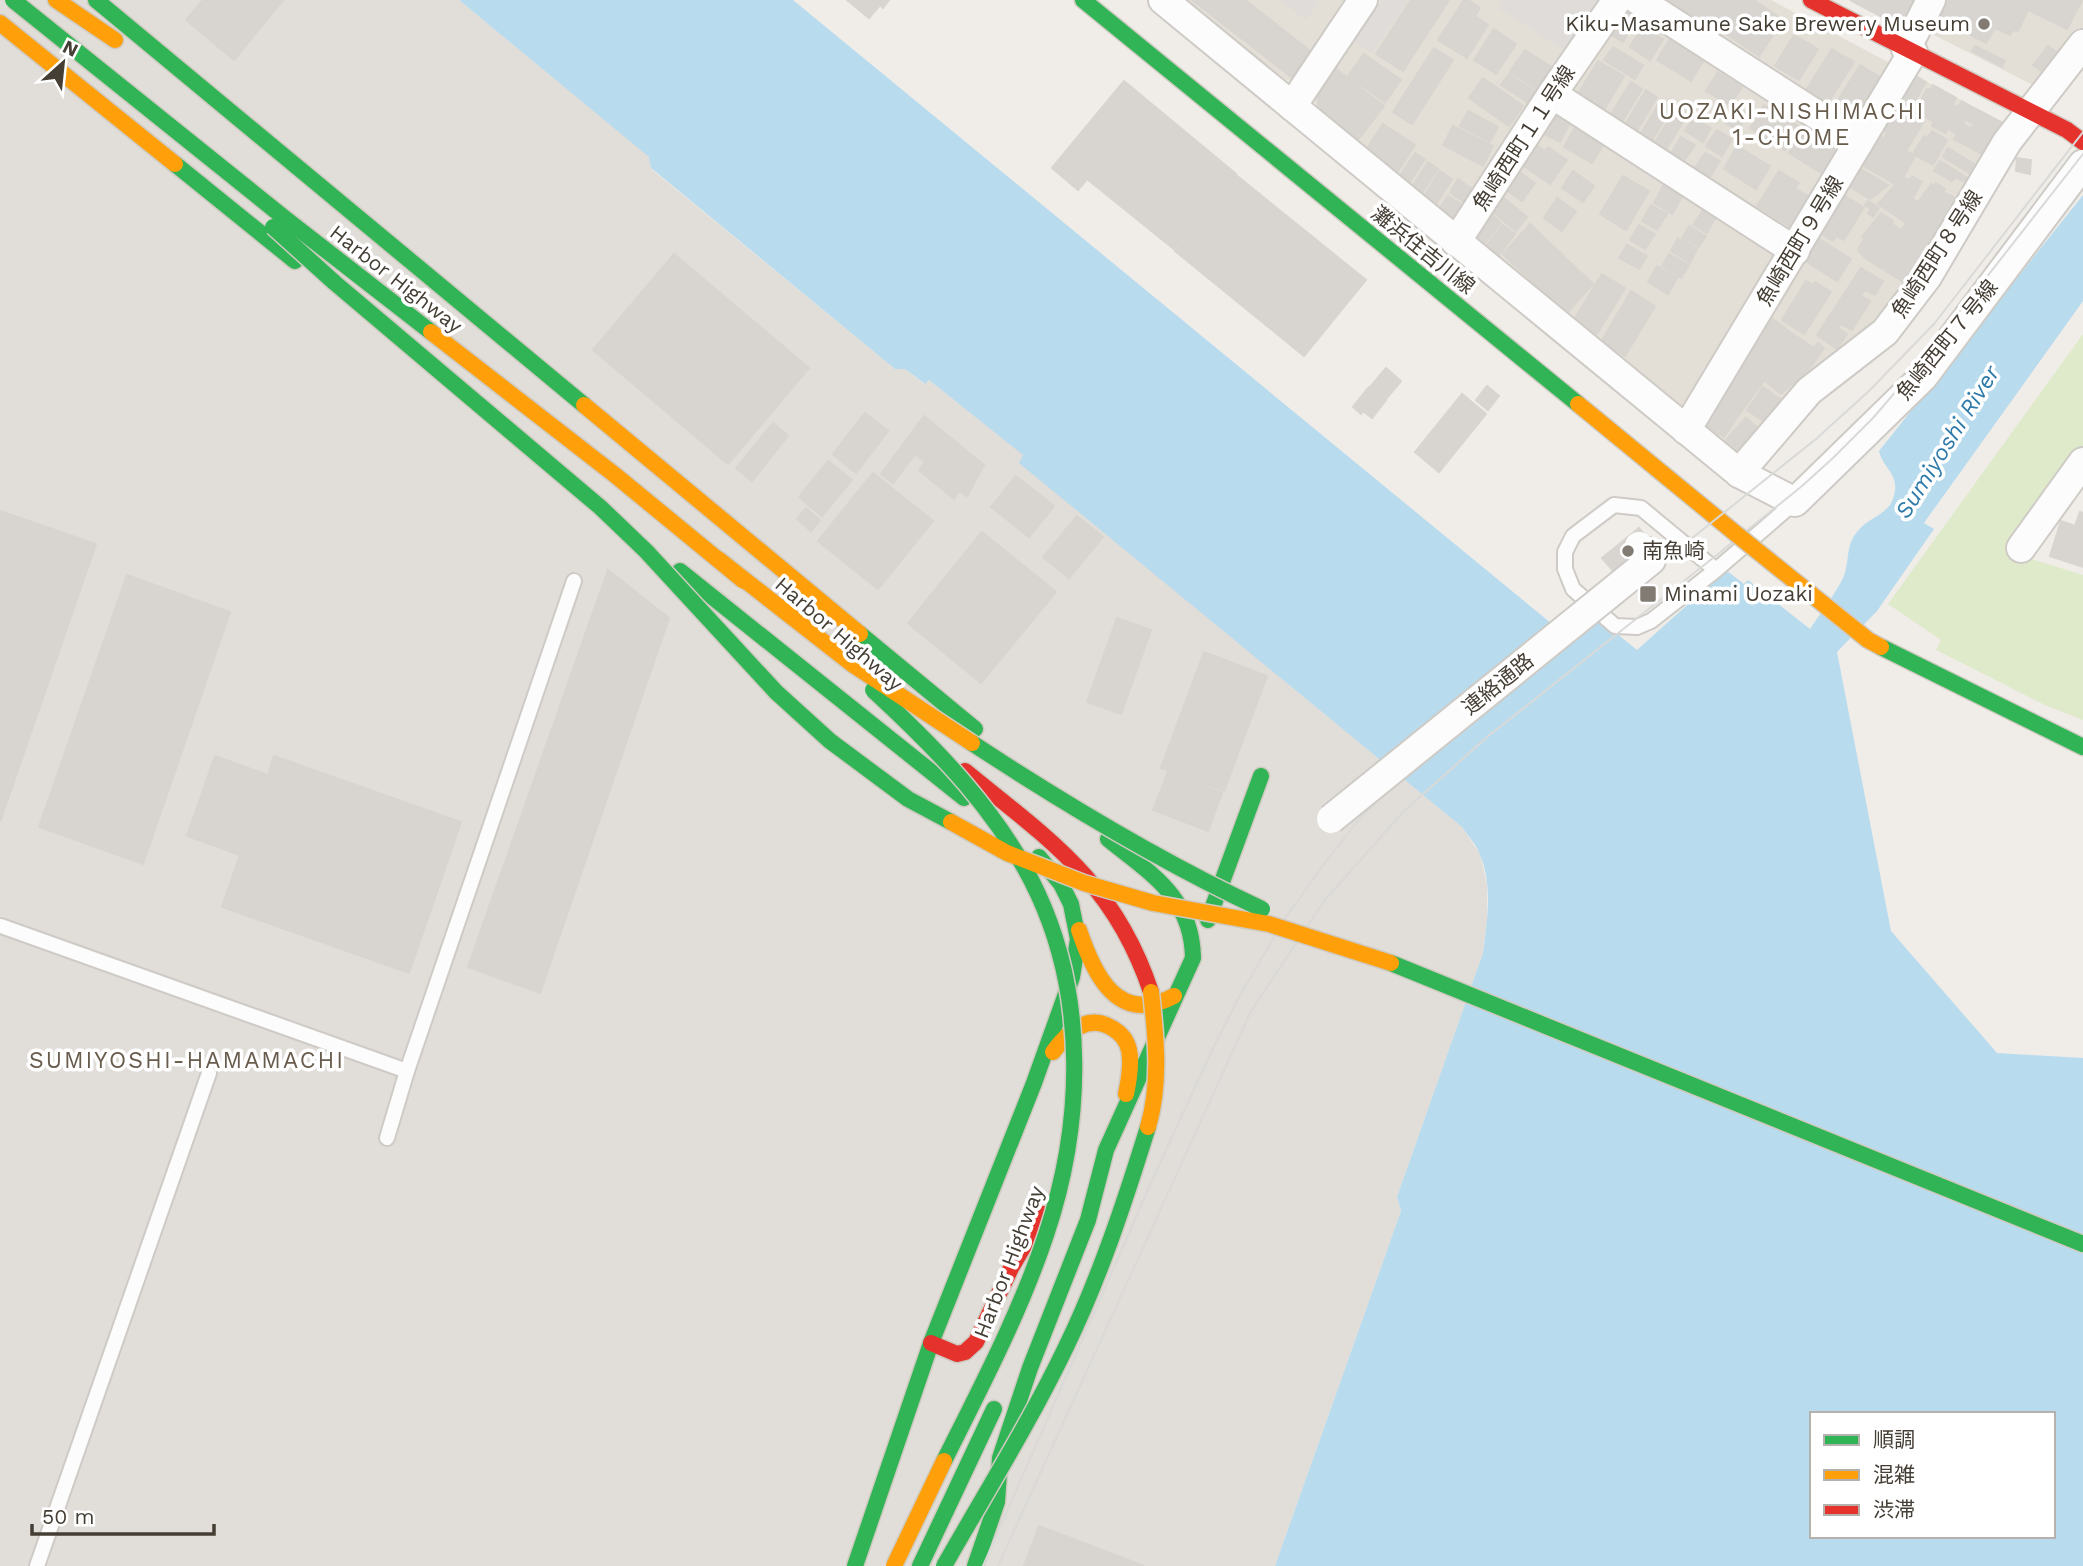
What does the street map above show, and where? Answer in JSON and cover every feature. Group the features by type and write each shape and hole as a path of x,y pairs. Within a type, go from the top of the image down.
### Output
{"main road":[{"name":"Harbor Highway","path":"13,0 287,220 604,467 815,638 884,699 973,794 997,825 1038,895 1056,942 1070,1006 1074,1082 1067,1159 1054,1210 1031,1275 999,1348 894,1566"},
{"path":"43,0 101,49"},
{"path":"56,0 125,47"},
{"path":"96,0 1164,887 1188,917 1195,943 1193,958"},
{"name":"灘浜住吉川線","path":"1083,0 1868,640 2083,747"},
{"path":"1811,0 2067,130 2083,142"},
{"name":"Harbor Highway","path":"0,7 273,227 607,485 785,632"},
{"path":"0,23 458,393 1030,849 1061,884 1072,904 1078,939 1072,977 1034,1083 932,1343 855,1566"},
{"path":"148,63 298,166"},
{"path":"121,66 691,545 1022,818 1085,874 1110,905 1142,962 1151,992 1157,1050 1153,1109 1136,1166 1108,1247 1067,1345 944,1566"},
{"path":"150,90 278,247"},
{"path":"273,227 335,284 600,507 646,551 776,692 830,741 885,784 931,813 1007,853 1119,894 1269,924 1391,963 2083,1243"},
{"path":"458,393 691,545"},
{"path":"718,559 852,664 933,719 1131,842 1202,881 1270,913 2083,1243"},
{"name":"Harbor Highway","path":"842,679 936,772 985,833 1008,868 1039,933 1048,968 1059,1045 1058,1118 1053,1156 1032,1230 1001,1310 879,1566"},
{"path":"1072,1215 1106,1150 1193,958 1261,776"},
{"path":"1075,922 1093,968 1116,995 1147,1007 1163,1004 1177,994"},
{"path":"1034,1083 1065,1036 1079,1024 1093,1021 1106,1024 1121,1033 1128,1046 1130,1062 1124,1110"},
{"path":"932,1343 957,1353 972,1347 1011,1268 1045,1210 1106,1150"},
{"path":"975,1566 997,1502 1000,1458 1030,1367 1088,1220 1106,1150"},
{"path":"920,1566 998,1400"}],"street":[{"path":"1163,0 1740,473 1795,502"},
{"path":"1292,106 1363,0"},
{"name":"魚崎西町１１号線","path":"1456,242 1617,0"},
{"path":"1638,0 1859,142"},
{"name":"魚崎西町９号線","path":"1686,430 1859,142 1910,50 1931,0"},
{"name":"魚崎西町８号線","path":"1740,473 1809,391 1885,332 1927,277 2007,142 2083,44"},
{"path":"1552,94 1795,251"},
{"name":"魚崎西町７号線","path":"1795,502 1923,377 2083,164"},
{"path":"2021,548 2083,462"},
{"name":"連絡通路","path":"1331,819 1651,560 1639,546"}],"lane":[{"path":"1716,570 1641,508 1614,505 1573,536 1565,552 1565,569 1573,589 1615,626 1637,627 1651,621 1716,570 1795,502"},
{"path":"387,1138 407,1071 574,581"},
{"path":"1,926 407,1071"},
{"path":"37,1566 209,1073"}],"shaded area":[{"path":"0,0 459,0 650,157 651,169 895,369 905,369 924,384 929,380 1024,455 1020,463 1462,827 1480,854 1487,884 1487,921 1483,953 1397,1197 1401,1211 1275,1566 0,1566"},
{"path":"1181,0 1352,0 1298,81 1277,80"},
{"path":"1282,0 1316,0 1319,3 1305,20"},
{"path":"1379,0 1602,0 1460,216 1447,219 1318,112 1313,97"},
{"path":"1382,0 1408,0 1372,53 1354,41"},
{"path":"1503,0 1602,0 1568,52 1498,8"},
{"path":"1651,0 1771,0 1888,62 1894,69 1855,133"},
{"path":"1947,0 2083,0 2083,32 2039,88 1930,33"},
{"path":"1627,1 1849,144 1796,231 1784,235 1573,98 1571,87"},
{"path":"1916,76 2001,121 2005,131 1885,318 1740,459 1703,429 1906,79"},
{"path":"1557,106 1784,252 1689,408 1677,409 1476,244 1473,232"}],"green space":[{"path":"2083,334 2083,450 2009,552 2083,575 2083,720 2045,705 1936,650 1941,640 1888,604"}],"water":[{"name":"Sumiyoshi River","path":"459,0 793,0 1552,624 1579,603 1637,650 1726,570 1744,584 1748,580 1810,629 1843,578 1853,537 1885,510 1893,499 1894,479 1879,451 2083,195 2083,301 1924,523 1934,529 1877,611 1837,652 1891,931 1997,1053 2083,1058 2083,1566 1275,1566 1401,1211 1397,1197 1483,953 1488,891 1479,851 1462,827 1019,463 1023,455 929,380 925,384 905,369 895,369 651,168 649,157"}],"building":[{"path":"203,0 283,0 234,60 186,20"},
{"path":"847,0 889,0 883,8 880,5 869,18"},
{"path":"1192,0 1245,0 1314,54 1294,79"},
{"path":"1411,0 1449,0 1403,71 1376,54"},
{"path":"1464,0 1480,8 1475,16 1488,25 1467,58 1438,40"},
{"path":"1662,0 1754,0 1783,20 1759,56 1710,23 1706,29"},
{"path":"1850,0 1915,0 1901,27"},
{"name":"Kiku-Masamune Sake Brewery Museum","path":"1949,0 2082,0 2067,29 2028,10 2018,31 2013,30 2010,35 1995,28 1986,43 1939,19"},
{"path":"1626,10 1638,17 1623,42 1611,35"},
{"path":"1642,27 1663,39 1650,60 1630,47"},
{"path":"1494,29 1516,44 1496,74 1474,60"},
{"path":"1794,35 1818,49 1799,80 1775,66"},
{"path":"1672,36 1706,57 1691,81 1657,60"},
{"path":"1975,46 2005,61 2002,67 1972,51"},
{"path":"2048,46 2058,53 2044,73 2033,65"},
{"path":"1613,47 1643,65 1635,79 1604,60"},
{"path":"1434,48 1453,60 1412,124 1393,112"},
{"path":"1832,49 1854,62 1825,108 1803,95"},
{"path":"1525,50 1553,68 1545,79 1518,61"},
{"path":"1364,54 1401,80 1385,102 1348,76"},
{"path":"1517,61 1545,79 1538,90 1510,72"},
{"path":"1598,61 1624,76 1601,115 1575,99"},
{"path":"1860,65 1883,79 1854,128 1830,113"},
{"path":"1336,69 1384,106 1357,141 1319,111 1317,94"},
{"path":"1718,72 1742,87 1730,105 1706,91"},
{"path":"1509,74 1536,92 1529,103 1501,85"},
{"path":"1916,76 1926,82 1908,112 1896,105 1912,77"},
{"path":"1483,78 1523,106 1509,126 1469,98"},
{"path":"1124,81 1236,174 1174,249 1087,179 1078,190 1052,168"},
{"path":"1631,82 1642,89 1621,123 1610,116"},
{"path":"1933,85 1942,90 1927,118 1915,112 1927,89 1931,90"},
{"path":"1646,90 1657,97 1636,132 1625,125"},
{"path":"1942,90 1956,98 1940,130 1932,126 1934,122 1927,118"},
{"path":"1661,100 1672,107 1651,142 1640,135"},
{"path":"1962,101 1972,107 1957,134 1947,128 1946,133 1940,130 1953,105 1958,107"},
{"path":"1891,104 1923,123 1915,136 1883,118"},
{"path":"1764,105 1799,126 1785,150 1750,128"},
{"path":"1735,107 1748,114 1738,130 1725,123"},
{"path":"1972,107 2001,122 2005,131 1995,139 1972,127 1974,124 1965,119"},
{"path":"1675,110 1686,117 1665,151 1654,144"},
{"path":"1468,111 1498,127 1490,142 1460,126"},
{"path":"1555,113 1571,121 1560,142 1544,134"},
{"path":"1694,117 1711,128 1703,142 1685,131"},
{"path":"1889,122 1915,136 1906,151 1884,138"},
{"path":"1383,124 1415,145 1398,171 1366,150"},
{"path":"1963,124 1997,142 1989,158 1954,139"},
{"path":"1805,125 1840,146 1823,174 1789,153"},
{"path":"1453,126 1493,146 1483,166 1443,145"},
{"path":"1574,129 1603,145 1592,163 1564,147"},
{"path":"1717,130 1732,139 1722,156 1706,146"},
{"path":"1932,131 1947,140 1933,165 1913,154 1924,136 1927,138"},
{"path":"1874,133 1901,148 1883,177 1857,162"},
{"path":"1681,137 1695,145 1684,161 1671,153"},
{"path":"1535,144 1545,151 1548,147 1567,160 1550,184 1521,164"},
{"path":"1737,146 1770,166 1756,189 1724,169"},
{"path":"1901,148 1915,156 1898,186 1883,177"},
{"path":"1948,148 1978,166 1973,175 1943,157"},
{"path":"1415,153 1425,159 1410,182 1400,176"},
{"path":"1705,153 1720,161 1708,180 1693,171"},
{"path":"2017,158 2031,160 2030,174 2016,171"},
{"path":"1940,161 1969,179 1967,183 1955,177 1952,181 1934,171"},
{"path":"1428,162 1438,169 1422,193 1412,187"},
{"path":"1859,168 1888,185 1870,199 1848,186"},
{"path":"1440,171 1452,179 1436,204 1424,196"},
{"path":"1518,171 1535,183 1522,201 1505,189"},
{"path":"1573,171 1594,186 1583,202 1562,188"},
{"path":"1779,171 1799,183 1795,188 1811,198 1792,228 1757,206"},
{"path":"1236,175 1366,280 1304,356 1175,251"},
{"path":"1623,176 1649,191 1626,230 1600,214"},
{"path":"1912,176 1922,182 1912,199 1918,202 1931,184 1934,186 1936,183 1945,189 1943,192 1959,200 1911,283 1904,278 1902,281 1865,258 1858,250 1865,238 1862,237 1881,213 1901,230 1906,223 1878,204 1895,185 1899,188 1905,178 1909,180"},
{"path":"1458,179 1474,190 1466,203 1450,193"},
{"path":"1664,184 1683,195 1672,214 1654,203"},
{"path":"1841,194 1864,207 1844,240 1836,236 1833,241 1818,232"},
{"path":"1448,196 1461,204 1453,217 1439,209"},
{"path":"1504,198 1527,217 1516,231 1493,212"},
{"path":"1557,198 1576,211 1562,231 1544,218"},
{"path":"1868,201 1879,208 1873,217 1868,213 1871,209 1865,205"},
{"path":"1651,205 1667,214 1657,230 1642,221"},
{"path":"1703,210 1716,217 1707,233 1693,225"},
{"path":"1490,213 1501,223 1485,243 1473,233"},
{"path":"1530,224 1540,234 1513,264 1503,254"},
{"path":"1503,225 1515,234 1499,255 1487,245"},
{"path":"1639,225 1655,234 1645,249 1630,240"},
{"path":"1689,226 1706,236 1699,247 1682,238"},
{"path":"1540,234 1551,244 1523,273 1513,264"},
{"path":"1678,238 1697,249 1690,263 1671,251"},
{"path":"1818,238 1851,259 1837,281 1804,260"},
{"path":"1551,244 1562,254 1534,283 1524,274"},
{"path":"1627,245 1647,256 1639,269 1619,258"},
{"path":"674,254 809,368 728,464 593,350"},
{"path":"1561,254 1572,264 1545,294 1534,284"},
{"path":"1669,254 1689,265 1681,278 1662,266"},
{"path":"1572,264 1582,274 1555,304 1544,294"},
{"path":"1657,266 1677,278 1668,294 1648,282"},
{"path":"1861,268 1883,281 1875,295 1865,290 1861,296 1870,301 1852,330 1841,324 1838,328 1847,334 1837,349 1817,335"},
{"path":"1583,274 1593,284 1566,314 1555,304"},
{"path":"1602,274 1625,288 1597,334 1574,320"},
{"path":"1806,281 1813,285 1815,282 1831,292 1804,334 1782,320"},
{"path":"1631,291 1655,306 1625,356 1601,342"},
{"path":"1770,317 1790,332 1759,376 1738,362"},
{"path":"1790,332 1814,348 1818,343 1824,348 1810,368 1781,394 1759,376"},
{"path":"1736,360 1764,381 1740,413 1719,398"},
{"path":"1386,368 1401,381 1386,399 1371,386"},
{"path":"1487,386 1499,396 1488,410 1476,400"},
{"path":"1369,387 1386,400 1372,418 1353,407"},
{"path":"1763,387 1783,401 1768,424 1747,410"},
{"path":"1462,394 1486,414 1439,472 1415,452"},
{"path":"1719,398 1740,413 1724,437 1708,427 1709,423 1705,419"},
{"path":"865,413 888,431 856,473 833,454"},
{"path":"924,416 984,465 967,496 959,491 954,499 919,470 925,462 915,454 893,483 881,474"},
{"path":"1746,418 1763,432 1744,455 1726,440"},
{"path":"773,423 788,436 752,481 736,468"},
{"path":"828,461 852,480 822,516 799,497"},
{"path":"873,473 933,521 878,589 818,541"},
{"path":"1016,476 1054,506 1029,537 991,507"},
{"path":"806,508 820,520 811,531 797,519"},
{"path":"0,511 96,544 0,822"},
{"path":"2080,512 2083,513 2083,567 2050,556 2061,521 2075,526"},
{"path":"1077,516 1103,537 1069,578 1043,557"},
{"name":"南魚崎","path":"1639,528 1653,545 1617,575 1602,558"},
{"path":"982,532 1056,592 981,683 908,623"},
{"path":"608,570 669,618 540,993 468,967"},
{"path":"127,575 230,612 143,864 39,827"},
{"path":"1117,618 1151,630 1121,714 1087,702"},
{"path":"1204,652 1267,676 1224,791 1161,768"},
{"path":"215,756 268,775 274,756 461,822 409,973 222,907 240,855 187,836"},
{"path":"1168,772 1222,793 1208,831 1153,810"},
{"path":"1039,1526 1144,1566 1024,1566"}],"tram line":[{"path":"983,1566 1214,1046 1286,917 1327,860 1357,822 1422,754 1816,439 1869,391 1934,324 2083,132"},
{"path":"998,1566 1251,1011 1324,901 1402,813 1487,737 1718,554 1833,458 1873,418 1910,375 2083,154"}],"traffic: fast":[{"path":"13,0 431,332"},
{"path":"96,0 584,405"},
{"path":"1083,0 1578,404"},
{"path":"175,164 295,261"},
{"path":"273,227 335,283 600,507 646,551 776,692 830,741 908,799 951,822"},
{"path":"680,571 964,798"},
{"path":"860,634 975,729"},
{"path":"1881,647 2083,747"},
{"path":"873,690 966,784 1006,837 1023,865 1054,935 1072,1019 1073,1107 1058,1193 1046,1235 999,1350 944,1461"},
{"path":"972,743 1114,831 1187,872 1262,909"},
{"path":"1208,920 1261,776"},
{"path":"975,1566 997,1502 1000,1458 1030,1368 1088,1220 1106,1150 1193,958 1191,937 1177,903 1154,876 1108,839"},
{"path":"855,1566 931,1343 1034,1083 1072,977 1078,939 1071,904 1061,884 1039,857"},
{"path":"1391,963 2083,1244"},
{"path":"944,1566 1038,1403 1066,1347 1111,1238 1148,1127"},
{"path":"920,1566 994,1409"}],"traffic: slow":[{"path":"56,0 115,40"},
{"path":"0,23 175,164"},
{"path":"431,332 615,475 744,581"},
{"path":"1578,404 1735,533"},
{"path":"584,405 860,634"},
{"path":"1735,533 1868,640 1881,647"},
{"path":"718,559 852,664 972,743"},
{"path":"951,822 1007,853 1084,883 1153,903 1269,924 1391,963"},
{"path":"1079,930 1101,979 1123,1000 1138,1005 1154,1004 1174,996"},
{"path":"1148,1127 1156,1077 1151,992"},
{"path":"1053,1052 1072,1032 1086,1024 1103,1024 1112,1028 1127,1043 1129,1050 1126,1094"},
{"path":"894,1566 944,1461"}],"traffic: jam":[{"path":"1811,0 2067,130 2083,142"},
{"path":"965,771 1052,843 1099,892 1119,921 1151,992"},
{"path":"931,1343 957,1354 965,1352 976,1342 1011,1268 1043,1214"}],"place":[{"name":"Kiku-Masamune Sake Brewery Museum","path":"1984,24"},
{"name":"南魚崎","path":"1628,551"},
{"name":"Minami Uozaki","path":"1648,594"}],"district":[{"name":"UOZAKI-NISHIMACHI 1-CHOME","path":"1792,124"},
{"name":"SUMIYOSHI-HAMAMACHI","path":"187,1060"}]}
